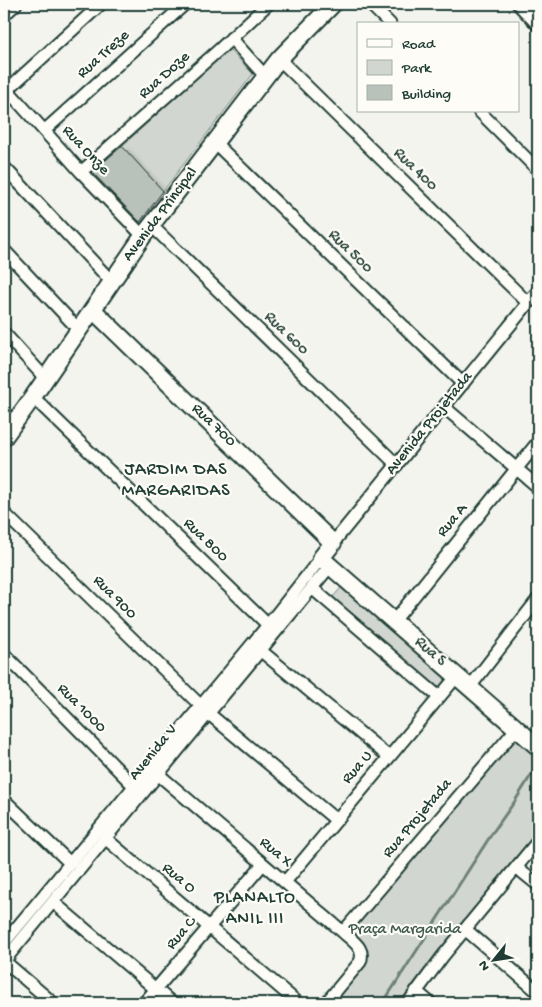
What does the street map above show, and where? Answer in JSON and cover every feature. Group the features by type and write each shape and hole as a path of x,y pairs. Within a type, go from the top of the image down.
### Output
{"street":[{"path":"4,15 16,4"},
{"path":"6,88 101,4"},
{"name":"Rua Treze","path":"44,131 185,4"},
{"name":"Rua Doze","path":"82,172 268,4"},
{"name":"Avenida Principal","path":"7,425 34,397 147,231 279,59 333,4"},
{"path":"370,4 388,22"},
{"path":"518,4 538,25"},
{"path":"231,38 266,77"},
{"name":"Rua 400","path":"279,59 528,304"},
{"name":"Rua Onze","path":"6,88 82,172 147,231"},
{"path":"479,112 538,170"},
{"name":"Rua 500","path":"215,143 463,384"},
{"path":"4,166 112,282"},
{"name":"Rua 600","path":"147,231 397,465"},
{"path":"4,250 79,330"},
{"name":"Avenida Projetada","path":"326,562 334,543 538,291"},
{"name":"Rua 700","path":"93,310 334,543"},
{"path":"4,333 46,379"},
{"name":"Rua 800","path":"34,397 268,625"},
{"path":"444,407 538,487"},
{"name":"Rua A","path":"394,621 538,442"},
{"name":"Rua 900","path":"4,512 204,710 336,820"},
{"name":"Avenida V","path":"4,961 158,774 268,625 326,562"},
{"name":"Avenida V","path":"4,943 134,786 260,650 312,588 326,562"},
{"name":"Rua S","path":"326,562 537,746"},
{"name":"Rua S","path":"312,588 439,697"},
{"path":"470,687 538,599"},
{"path":"260,650 389,757"},
{"name":"Rua 1000","path":"4,654 134,786"},
{"name":"Rua U","path":"285,882 457,676"},
{"name":"Rua Projetada","path":"343,932 517,728"},
{"name":"Rua X","path":"158,774 360,948 362,954 360,962 326,1003"},
{"path":"4,800 70,863"},
{"name":"Rua O","path":"105,838 298,1003"},
{"path":"408,1003 443,956 538,841"},
{"name":"Rua C","path":"144,1003 263,864"},
{"path":"517,868 538,885"},
{"path":"53,902 172,1003"},
{"path":"465,929 538,992"},
{"path":"4,961 53,1003"},
{"path":"416,991 430,1003"}],"green space":[{"path":"229,49 253,74 163,191 122,146"},
{"path":"345,583 451,675 439,689 332,598"},
{"name":"Praça Margarida","path":"517,736 538,754 538,830 437,952 400,1003 332,1003 366,950 353,930"}],"building":[{"path":"122,146 163,191 140,222 92,172"}],"waterway":[{"path":"383,1003 538,764"}],"district":[{"name":"JARDIM DAS MARGARIDAS","path":"176,480"},
{"name":"PLANALTO ANIL III","path":"255,908"}]}
